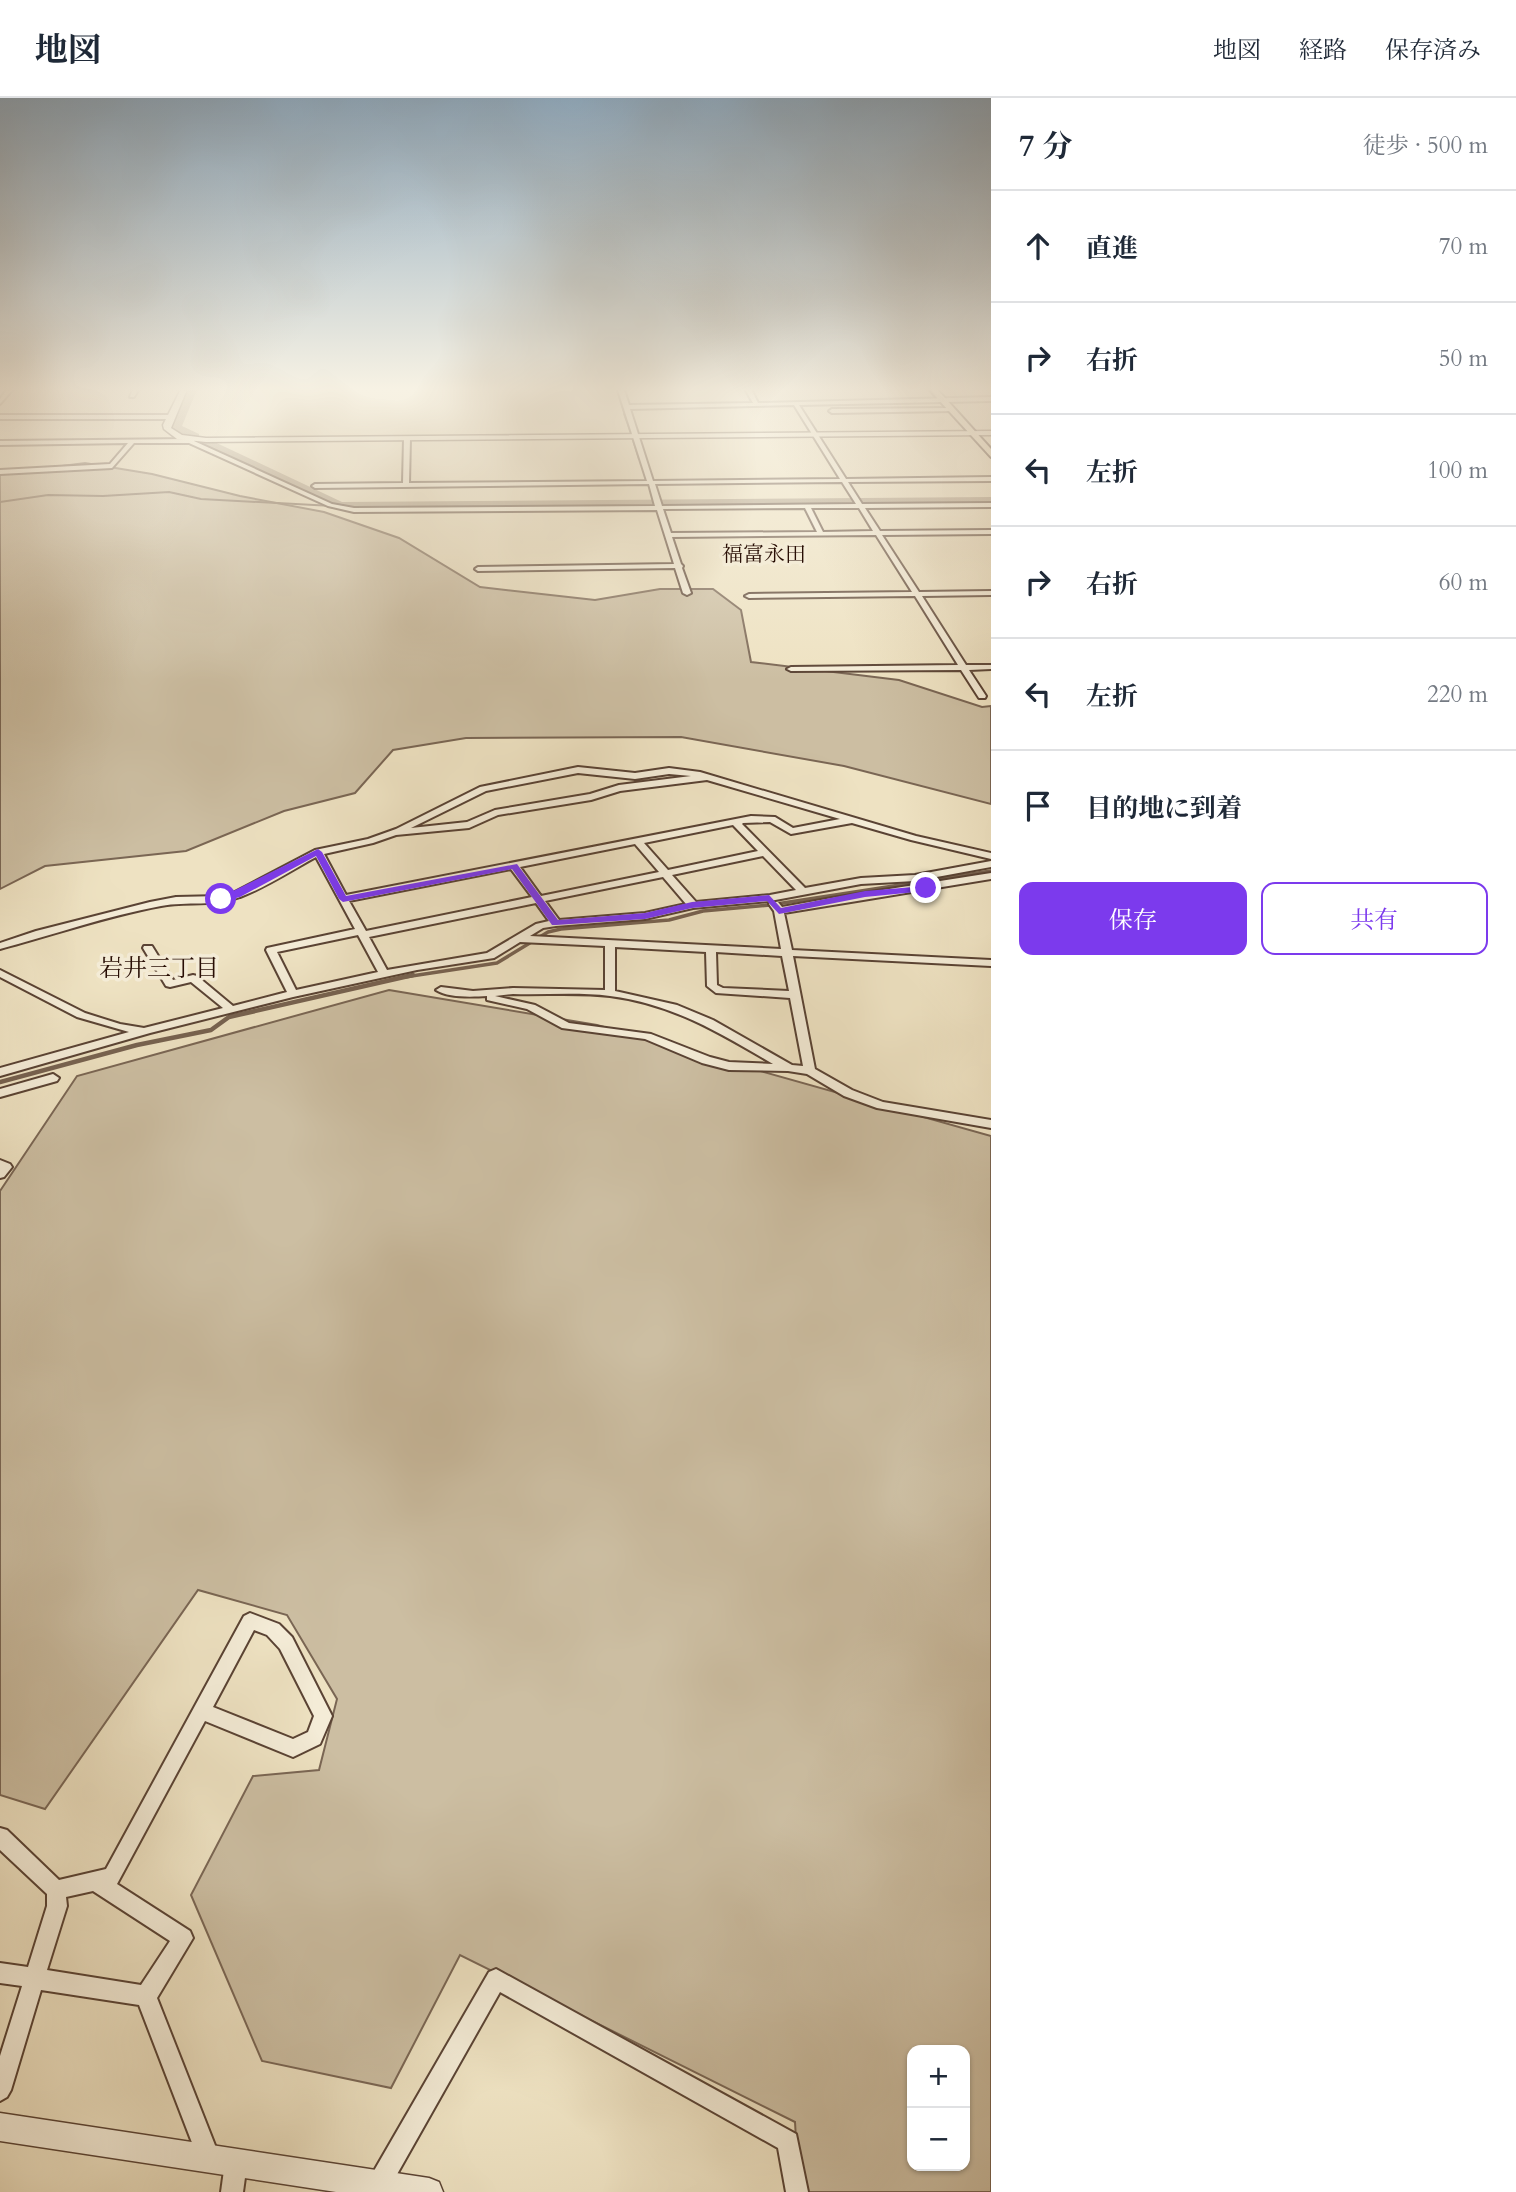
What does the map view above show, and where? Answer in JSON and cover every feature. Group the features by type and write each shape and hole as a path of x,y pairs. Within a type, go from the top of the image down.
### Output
{"street":[{"path":"287,485 333,506 378,511 660,506 807,507 859,504 991,505"},
{"path":"315,486 429,485"},
{"path":"652,485 687,593"},
{"path":"847,485 982,696"},
{"path":"807,507 821,534"},
{"path":"669,535 991,532"},
{"path":"478,569 680,566"},
{"path":"749,596 991,593"},
{"path":"791,669 991,667"},
{"path":"0,946 150,905 176,900 221,899 237,895 318,852 370,841 394,832 483,789 578,770 635,776 669,771 707,777 914,838 991,856"},
{"path":"394,832 469,825 495,813 518,808 591,797 620,788 707,777"},
{"path":"343,899 764,816 781,820 791,831 853,819"},
{"path":"736,822 803,892"},
{"path":"638,842 692,905"},
{"path":"318,852 384,974"},
{"path":"293,994 271,950 764,853"},
{"path":"774,905 803,892 861,881 915,878 991,863"},
{"path":"514,866 556,923"},
{"path":"0,1072 293,994 384,974 490,957 540,926 645,916 692,905 774,905 926,888 991,876"},
{"path":"774,905 787,953 810,1071"},
{"path":"519,939 991,963"},
{"path":"610,943 610,993"},
{"path":"148,948 170,984 193,978 230,1009"},
{"path":"711,949 712,985 720,991 795,995"},
{"path":"0,973 81,1015 118,1027 146,1031"},
{"path":"441,990 531,1007 566,1026 647,1036 718,1063 810,1071 848,1093 881,1104 991,1125"},
{"path":"473,994 513,991 610,993 673,1007 709,1021 789,1068"},
{"path":"0,1093 53,1078"},
{"path":"0,1164 6,1167 0,1174"},
{"path":"56,1891 112,1877 201,1711 250,1621 273,1629 286,1643 323,1716 314,1738 293,1748 201,1711"},
{"path":"0,1837 56,1891 58,1906 0,2090"},
{"path":"95,1881 183,1938 146,1996"},
{"path":"0,1973 146,1996"},
{"path":"379,2184 496,1979 788,2141 797,2192"},
{"path":"146,1996 222,2161 232,2192"},
{"path":"0,2127 429,2192"}],"shaded area":[{"path":"0,485 195,485 324,512 399,538 480,587 595,600 660,589 713,589 741,610 751,662 899,680 982,707 991,706 991,804 844,766 681,737 466,738 393,750 355,793 284,811 186,851 45,866 0,889"},
{"path":"389,990 597,1025 991,1136 991,2192 799,2192 795,2122 460,1955 391,2088 262,2061 191,1895 253,1776 319,1770 337,1699 287,1615 198,1590 45,1809 0,1795 0,1191 77,1076"}],"waterway":[{"path":"295,485 340,506 991,501"},
{"path":"0,502 48,495 103,496 169,492 201,499 333,506"},
{"path":"405,977 497,963 548,932 561,929 669,920 703,911 770,905 991,871"},
{"path":"0,1082 137,1045 211,1030 229,1017 413,975"}],"district":[{"name":"福富永田","path":"764,554"},
{"name":"岩井三丁目","path":"159,968"}],"route":[{"path":"221,899 237,895 318,852 343,899 514,866 556,923 590,918 645,916 692,905 769,898 779,911 865,894 926,888"}]}
